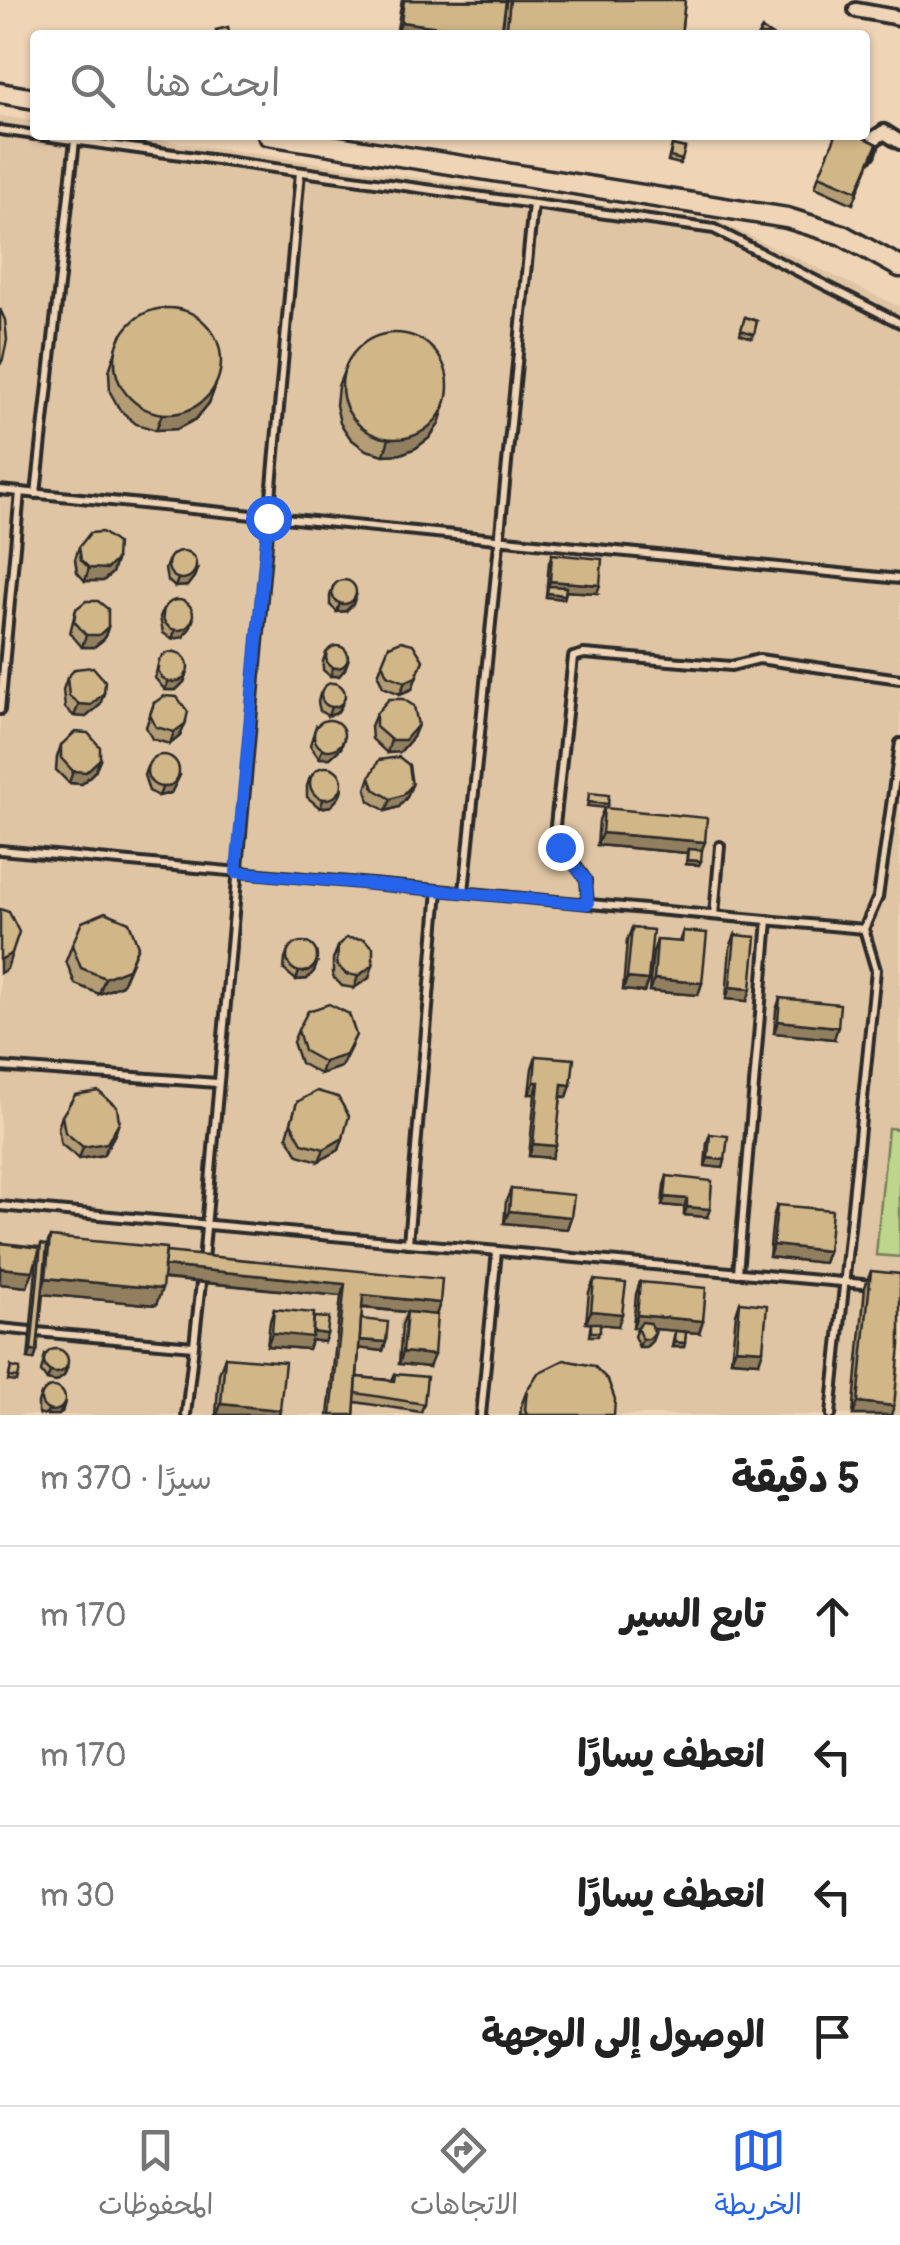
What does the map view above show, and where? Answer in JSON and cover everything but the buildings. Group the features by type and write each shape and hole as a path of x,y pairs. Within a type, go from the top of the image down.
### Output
{"street":[{"path":"856,10 900,18"},
{"path":"0,93 30,98"},
{"path":"862,176 872,140 884,132 900,142"},
{"path":"299,140 787,218 842,235 900,267"}],"lane":[{"path":"0,130 30,134"},
{"path":"36,494 75,140 714,229 900,323"},
{"path":"203,1268 300,172"},
{"path":"464,892 533,204"},
{"path":"0,490 900,579"},
{"path":"0,710 20,492"},
{"path":"588,904 586,880 554,834 573,657 584,654 731,666 759,659 900,678"},
{"path":"831,1415 876,970 864,929 878,898 900,743"},
{"path":"714,915 720,846"},
{"path":"0,850 864,929"},
{"path":"408,1243 438,890"},
{"path":"738,1273 768,920"},
{"path":"0,1067 217,1083"},
{"path":"0,1206 881,1286"},
{"path":"481,1415 497,1251"},
{"path":"186,1415 202,1283"},
{"path":"0,1328 193,1346"}],"shaded area":[{"path":"0,116 30,120 30,140 162,140 720,222 900,307 900,1415 0,1415"}],"green space":[{"path":"888,1128 900,1129 900,1257 876,1255"}],"route":[{"path":"268,518 236,872 588,904 586,880 560,847"}]}
